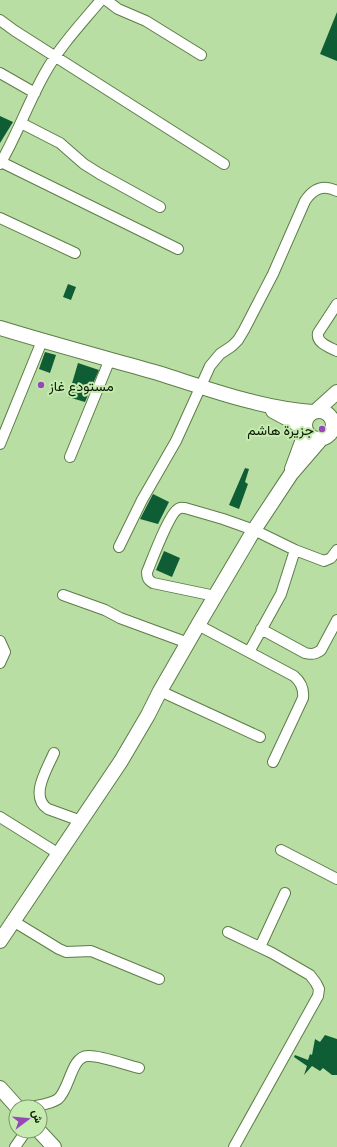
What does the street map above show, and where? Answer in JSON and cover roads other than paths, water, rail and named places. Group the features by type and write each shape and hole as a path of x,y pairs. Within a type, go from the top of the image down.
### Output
{"street":[{"path":"101,0 72,32 55,57 1,161 178,249"},
{"path":"106,0 118,9 146,21 201,55"},
{"path":"0,20 55,57 224,164"},
{"path":"0,73 35,93"},
{"path":"21,123 60,143 84,164 160,207"},
{"path":"119,546 142,500 176,441 210,366 215,358 238,340 244,330 274,274 309,194 322,187 336,188"},
{"path":"0,218 75,252"},
{"path":"337,304 318,333 319,340 322,343 337,351"},
{"path":"0,328 264,405 292,410 325,412 335,419 328,438 291,474 254,530 121,761 0,941"},
{"path":"0,444 42,340"},
{"path":"70,457 110,359"},
{"path":"291,474 306,429 306,418 337,392"},
{"path":"264,405 306,429 313,438 328,438"},
{"path":"215,596 153,583 148,580 147,572 163,534 174,513 178,509 185,508 224,519 254,530 295,550 324,561 331,558 337,550"},
{"path":"249,652 284,585 295,550"},
{"path":"63,595 188,643"},
{"path":"261,629 305,653 311,654 317,653 320,650 337,620"},
{"path":"198,625 294,676 300,683 304,692 303,698 273,762"},
{"path":"0,641 5,652 0,663"},
{"path":"160,691 260,737"},
{"path":"54,753 40,787 40,800 43,806 48,809 81,821"},
{"path":"0,817 59,854"},
{"path":"281,850 337,879"},
{"path":"260,947 285,893"},
{"path":"13,921 66,952 91,951 159,979"},
{"path":"228,932 260,947 310,975 319,989 318,996 234,1147"},
{"path":"48,1103 59,1098 73,1072 76,1062 80,1058 87,1056 98,1057 138,1068"},
{"path":"0,1088 10,1099"},
{"path":"46,1139 54,1147"}],"place":[{"name":"مستودع غاز","path":"41,385"},
{"name":"جزيرة هاشم","path":"322,429"}]}
